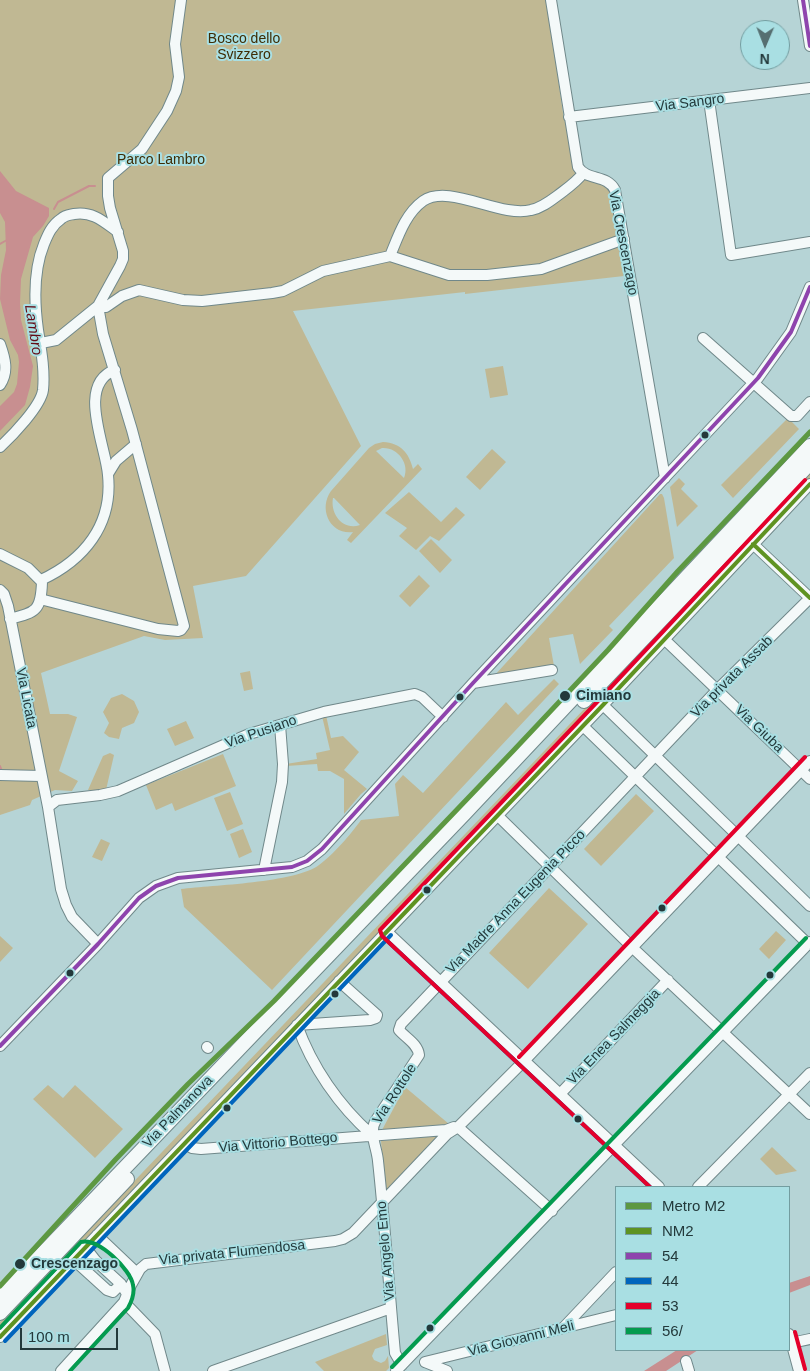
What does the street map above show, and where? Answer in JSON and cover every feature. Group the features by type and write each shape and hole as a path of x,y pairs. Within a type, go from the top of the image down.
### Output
{"highway":[{"name":"Via Palmanova","path":"0,1298 450,828 810,446"},
{"name":"Via Palmanova","path":"0,1313 810,464"}],"street":[{"path":"41,343 56,340 98,306 123,259 122,245 108,196 108,178 142,149 167,112 176,91 179,77 173,20 181,0"},
{"path":"390,256 404,222 425,200 434,197 452,197 474,201 501,210 515,212 530,211 545,205 568,188 583,173 576,164 551,0"},
{"path":"803,0 810,46"},
{"name":"Via Sangro","path":"569,117 810,88"},
{"path":"709,100 731,254 810,242"},
{"name":"Via Crescenzago","path":"583,173 606,180 614,188 665,478"},
{"path":"0,447 18,429 43,392 41,343 35,294 42,248 48,234 64,216 82,212 95,216 118,232"},
{"path":"98,306 106,307 122,296 139,290 183,300 202,301 258,296 283,291 323,271 390,256 449,275 487,275 541,269 624,239"},
{"path":"0,1046 140,898 162,883 178,878 288,867 312,858 322,850 473,684 754,382 791,332 810,287"},
{"path":"40,599 158,628 178,631 184,626 136,444 103,334 98,306"},
{"path":"703,338 754,382 788,415 795,417 810,402"},
{"path":"0,344 6,369 5,378 0,385"},
{"path":"41,580 63,569 72,562 94,538 105,511 108,474 97,421 96,400 100,380 106,374 115,370"},
{"path":"108,474 116,461 136,444"},
{"name":"Via Palmanova","path":"0,1337 603,705 810,484"},
{"path":"753,544 810,598"},
{"path":"0,554 20,563 41,580"},
{"path":"10,619 32,613 36,608 40,599 41,580"},
{"name":"Via Licata","path":"0,590 6,600 10,619 48,807 64,902 73,918 98,944"},
{"name":"Via privata Assab","path":"636,778 718,690 810,598"},
{"name":"Via Giuba","path":"664,639 810,779"},
{"path":"473,684 552,670"},
{"name":"Via Pusiano","path":"48,807 72,803 78,797 122,790 243,736 336,710 413,694 422,697 443,717"},
{"path":"603,705 810,906"},
{"path":"264,870 282,782 283,764 280,725"},
{"path":"399,1368 809,943 583,726"},
{"name":"Via privata Flumendosa","path":"137,1273 145,1264 151,1262 338,1241 353,1233 447,1134 458,1127 524,1061 810,761"},
{"path":"0,775 41,776"},
{"name":"Via Madre Anna Eugenia Picco","path":"419,1052 401,1032 399,1028 402,1022 636,778"},
{"path":"497,815 632,947 810,1114"},
{"path":"386,931 658,1186"},
{"name":"Via Enea Salmeggia","path":"560,1094 668,980"},
{"path":"339,981 376,1015 376,1018 297,1025 309,1055 325,1079 358,1121 378,1135"},
{"name":"Via Rottole","path":"378,1135 372,1128 375,1121 418,1058 419,1052"},
{"path":"699,1186 810,1073"},
{"path":"458,1127 552,1211"},
{"name":"Via Vittorio Bottego","path":"185,1144 192,1148 201,1149 446,1130 458,1127"},
{"name":"Via Angelo Emo","path":"378,1135 377,1151 391,1308 399,1368"},
{"path":"61,1371 126,1298 137,1273 97,1235"},
{"path":"85,1247 98,1263 121,1284 126,1298 155,1334 165,1371"},
{"path":"74,1260 106,1290 113,1292 121,1284"},
{"path":"563,1328 615,1273"},
{"path":"213,1371 391,1308"},
{"name":"Via Giovanni Meli","path":"425,1362 615,1316"},
{"path":"799,1371 790,1339 810,1339"},
{"path":"411,1356 447,1371"}],"green space":[{"name":"Parco Lambro","path":"0,0 547,0 563,113 576,172 577,175 610,186 624,276 293,311 361,446 246,576 193,586 203,638 165,640 144,636 41,673 50,714 68,714 77,717 59,771 78,781 72,791 55,790 32,800 30,805 0,815"},
{"path":"503,366 508,395 490,398 485,369"},
{"path":"788,418 799,429 733,498 721,485"},
{"path":"383,442 395,444 409,458 413,469 418,464 422,469 351,543 347,540 353,532 345,532 338,529 328,519 326,513 327,498 369,448","holes":["382,448 393,450 401,457 405,467 404,478 376,451","334,498 360,525 348,526 339,520 334,510"]},
{"path":"492,449 506,462 480,490 466,477"},
{"path":"810,472 810,480 0,1331 0,1322"},
{"path":"679,478 685,484 681,489 698,506 677,527 670,487"},
{"path":"409,492 441,522 456,507 465,515 439,541 430,536 416,550 399,536 407,528 385,513"},
{"path":"660,494 664,498 674,558 609,626 613,630 580,664 573,634 549,638 554,666 494,676"},
{"path":"431,539 452,560 440,573 419,551"},
{"path":"419,575 430,586 410,607 399,596"},
{"path":"250,671 253,689 244,691 240,673"},
{"path":"554,679 559,684 272,990 184,907 181,889 273,879 307,871 319,865 330,856 361,820 399,816 395,784 403,775 423,793 506,702 518,715"},
{"path":"122,694 134,701 139,712 134,723 122,728 119,739 109,737 104,733 109,723 103,712 111,698"},
{"path":"326,715 331,738 343,736 359,752 344,770 367,789 344,814 344,779 330,771 318,771 317,764 286,766 286,764 317,759 316,753 330,750 322,716"},
{"path":"186,721 194,738 175,746 167,729"},
{"path":"110,753 114,755 106,790 88,790 103,756"},
{"path":"223,754 236,786 175,811 172,803 156,810 146,785"},
{"path":"230,792 243,824 227,831 214,798"},
{"path":"636,794 654,811 601,866 584,849"},
{"path":"243,829 252,852 239,858 230,834"},
{"path":"101,839 110,843 102,861 92,857"},
{"path":"549,888 588,924 528,989 489,953"},
{"path":"776,931 786,940 769,959 759,949"},
{"path":"0,936 13,948 0,962"},
{"path":"48,1085 63,1098 75,1085 123,1129 95,1158 33,1099"},
{"path":"405,1087 449,1124 382,1130"},
{"path":"438,1136 385,1191 381,1141"},
{"path":"772,1147 797,1171 776,1175 760,1159"},
{"path":"386,1334 387,1345 375,1349 372,1356 374,1360 381,1363 388,1356 389,1368 386,1371 324,1371 315,1362"}],"shaded area":[{"path":"0,171 16,191 49,208 49,216 33,237 21,279 21,320 33,366 30,387 25,405 0,431 0,406 14,392 17,384 19,362 18,355 10,340 0,299 1,275 6,250 5,222 0,213"},
{"path":"810,1276 810,1285 790,1293 790,1283"},
{"path":"675,1351 696,1351 666,1371 644,1371"}],"waterway":[{"path":"54,209 58,202 89,186 95,186"},
{"path":"0,244 7,240"},
{"path":"0,766 2,771"}],"metro line":[{"name":"M2","path":"0,1286 116,1159 188,1084 274,1001 513,751 608,650 678,571 810,432"}],"transit line":[{"name":"54","path":"803,0 810,46"},
{"name":"54","path":"0,1046 98,944 139,898 156,886 178,878 292,867 307,861 322,849 473,683 758,378 791,332 810,287"},
{"name":"53","path":"649,1186 382,936 380,930 805,480"},
{"name":"NM2","path":"0,1337 603,705 810,484"},
{"name":"NM2","path":"753,544 810,598"},
{"name":"53","path":"519,1057 805,757"},
{"name":"44","path":"5,1341 391,935"},
{"name":"44","path":"382,936 649,1186"},
{"name":"56/","path":"392,1367 806,938"},
{"name":"56/","path":"0,1328 81,1242 96,1244 113,1256 126,1271 134,1288 133,1297 128,1308 70,1371"},
{"name":"53","path":"795,1332 805,1369"}],"place":[{"name":"Cimiano","path":"565,696"},
{"name":"Crescenzago","path":"20,1264"}],"park label":[{"name":"Bosco dello Svizzero","path":"244,48"}],"water label":[{"name":"Lambro","path":"33,330"}]}
